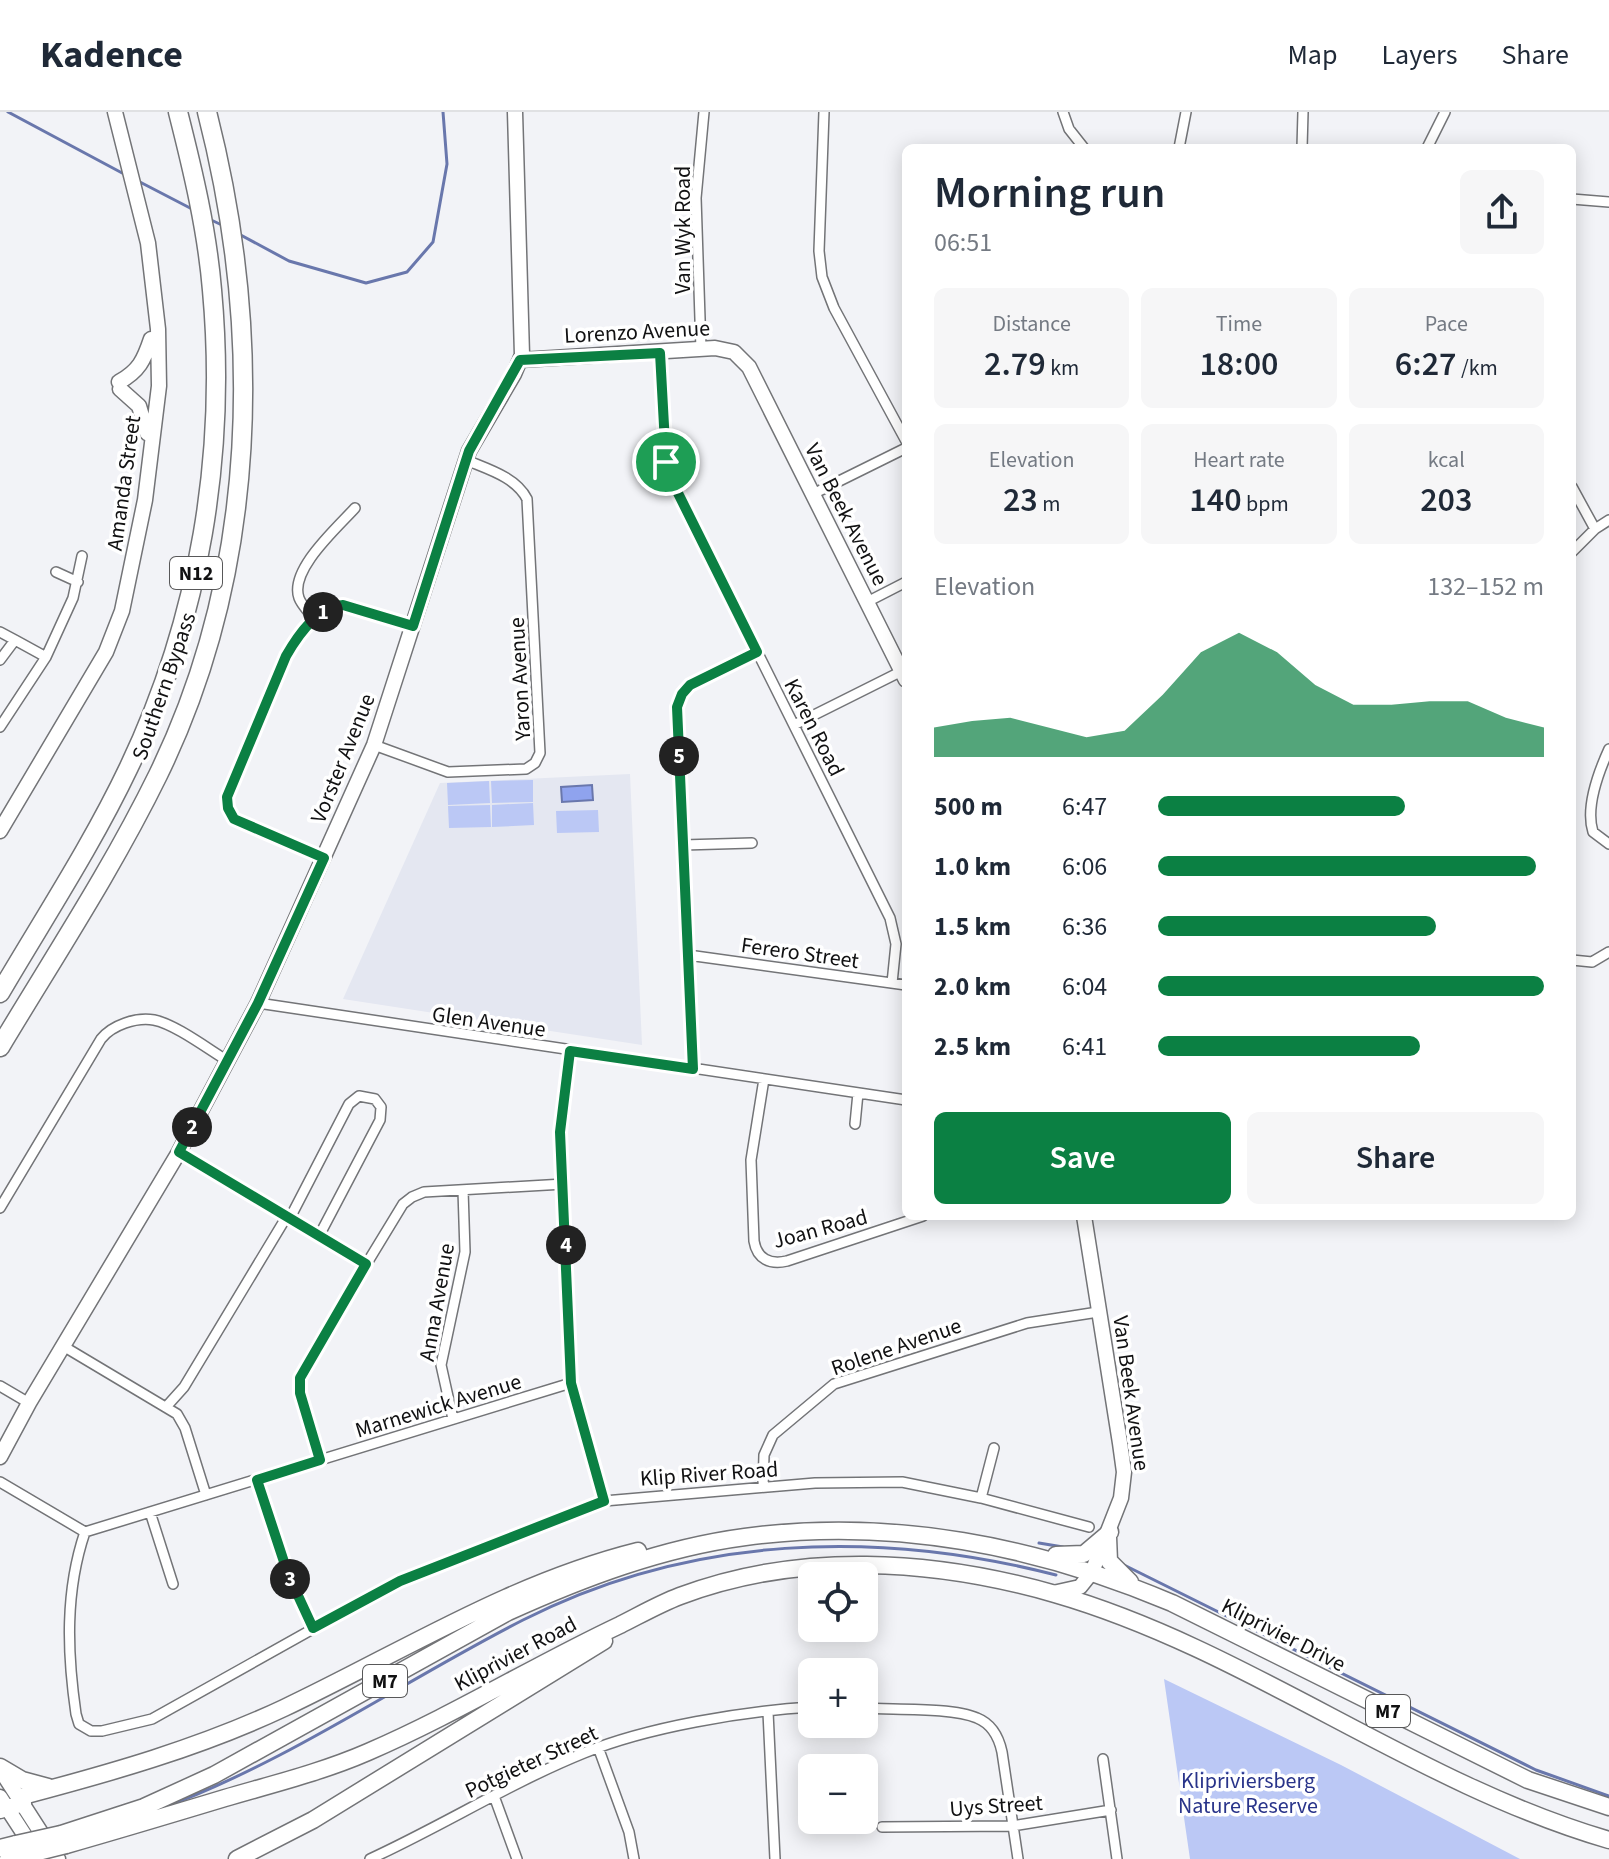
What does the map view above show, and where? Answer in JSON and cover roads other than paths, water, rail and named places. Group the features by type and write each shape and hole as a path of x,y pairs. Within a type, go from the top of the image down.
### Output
{"highway":[{"name":"Southern Bypass","path":"0,993 84,853 130,764 166,676 199,556 214,447 216,347 206,238 178,112"},
{"name":"Southern Bypass","path":"0,1047 104,874 159,772 197,675 222,583 238,492 244,420 244,340 232,223 207,112"}],"main road":[{"name":"Kliprivier Road","path":"60,1848 214,1775 508,1612 599,1574 715,1543 771,1534 858,1531 950,1538 1023,1553"},
{"path":"1023,1553 1079,1556 1109,1535"},
{"path":"1109,1535 1109,1561 1134,1587"},
{"path":"7,1802 143,1763 228,1732 331,1685 501,1598 542,1582 638,1551 691,1542 715,1543"},
{"name":"Kliprivier Drive","path":"1023,1553 1092,1572 1172,1603 1528,1780 1609,1807"},
{"name":"Kliprivier Road","path":"15,1850 60,1848 305,1775 365,1753 413,1732 578,1644 674,1598 734,1579 820,1565 866,1564 993,1579 1053,1593"},
{"name":"M7","path":"1053,1593 1171,1638 1513,1807 1609,1840"},
{"path":"237,1859 313,1820 595,1648 648,1611"},
{"path":"0,1768 22,1780 54,1788"}],"street":[{"name":"Amanda Street","path":"50,742 97,660 117,611 140,507 151,339 142,242 112,112"},
{"name":"Amanda Street","path":"0,831 3,815 96,672 122,611 145,500 159,386 158,329 148,243 112,112"},
{"name":"Vorster Avenue","path":"0,1457 179,1152 228,1061 258,1003 374,745 466,460 520,360 523,330 515,112"},
{"name":"Van Wyk Road","path":"701,349 696,198 704,112"},
{"path":"824,112 819,251 822,277 841,321 902,434"},
{"path":"1063,112 1069,129 1081,144"},
{"path":"1180,144 1186,112"},
{"path":"1302,144 1303,112"},
{"path":"1429,144 1445,112"},
{"path":"1576,199 1609,202"},
{"path":"147,433 139,406 119,385 142,365 151,339"},
{"name":"Lorenzo Avenue","path":"520,360 701,349 729,350 749,367"},
{"name":"Karen Road","path":"660,353 668,473 893,927 896,944 892,983"},
{"name":"Van Beek Avenue","path":"749,367 902,672"},
{"path":"813,494 902,450"},
{"name":"Yaron Avenue","path":"374,745 448,772 526,769 535,763 540,753 527,499 511,481 466,460"},
{"path":"1576,494 1595,529"},
{"path":"314,619 298,594 304,567 355,508"},
{"path":"1576,548 1609,520"},
{"path":"0,727 46,657 78,582 82,556"},
{"path":"56,572 78,582"},
{"path":"867,602 902,584"},
{"path":"324,858 231,816 227,803 231,786 286,656 314,619 327,608 343,605 413,626"},
{"path":"0,632 46,657"},
{"path":"0,660 15,640"},
{"path":"693,1069 677,715 679,700 690,685 757,652"},
{"path":"794,725 902,677"},
{"path":"1609,749 1600,769 1590,820 1593,832 1609,844"},
{"path":"683,845 752,843"},
{"path":"1576,960 1592,962 1609,952"},
{"name":"Ferero Street","path":"688,955 902,984"},
{"name":"Glen Avenue","path":"258,1003 902,1099"},
{"path":"0,1208 109,1030 131,1022 155,1020 228,1061"},
{"path":"570,1051 560,1124 571,1383 604,1501"},
{"name":"Joan Road","path":"764,1079 751,1169 754,1241 763,1259 787,1261 911,1220"},
{"path":"855,1124 858,1093"},
{"path":"166,1407 184,1387 288,1217 349,1104 359,1096 375,1099 381,1107 380,1120 319,1236"},
{"path":"179,1152 366,1264"},
{"path":"320,1460 300,1393 300,1378 399,1210 412,1197 424,1192 564,1184"},
{"name":"Anna Avenue","path":"453,1419 441,1365 465,1252 463,1190"},
{"name":"Van Beek Avenue","path":"1085,1220 1124,1472 1121,1498 1092,1572"},
{"name":"Rolene Avenue","path":"763,1487 764,1455 773,1435 834,1384 1027,1323 1098,1312"},
{"path":"63,1346 177,1414 183,1423 206,1495"},
{"name":"Marnewick Avenue","path":"85,1532 571,1383"},
{"path":"0,1386 29,1403"},
{"path":"981,1498 994,1448"},
{"path":"257,1480 288,1574 313,1628"},
{"name":"Klip River Road","path":"85,1532 72,1581 69,1625 76,1714 79,1724 91,1731 102,1731 163,1714 407,1578 604,1501 846,1481 902,1482 981,1498 1089,1527"},
{"path":"0,1482 85,1532"},
{"path":"150,1512 173,1584"},
{"path":"1053,1593 1075,1590 1085,1583 1092,1572"},
{"name":"Potgieter Street","path":"370,1859 545,1770 598,1747 654,1731 798,1709"},
{"path":"878,1709 961,1714 984,1722 1000,1741 1018,1859"},
{"path":"768,1712 775,1859"},
{"path":"598,1747 629,1832 634,1859"},
{"path":"1103,1759 1117,1859"},
{"path":"0,1768 15,1850 39,1859"},
{"path":"494,1796 517,1859"},
{"path":"7,1802 60,1848"},
{"name":"Uys Street","path":"882,1827 1012,1826 1111,1810"}],"water":[{"path":"592,785 593,800 562,802 561,787"}],"waterway":[{"path":"8,112 124,174"},
{"path":"237,233 289,261 366,283 407,272 433,242 447,164 443,112"},
{"path":"138,181 192,209"},
{"path":"209,219 224,226"},
{"path":"1039,1543 1063,1547"},
{"path":"157,1810 205,1791 298,1746 523,1620 587,1592 652,1571 718,1556 785,1548 853,1547 921,1551 989,1560 1056,1575"},
{"path":"1122,1564 1536,1770 1609,1796"}],"park label":[{"name":"Klipriviersberg Nature Reserve","path":"1248,1792"}]}
